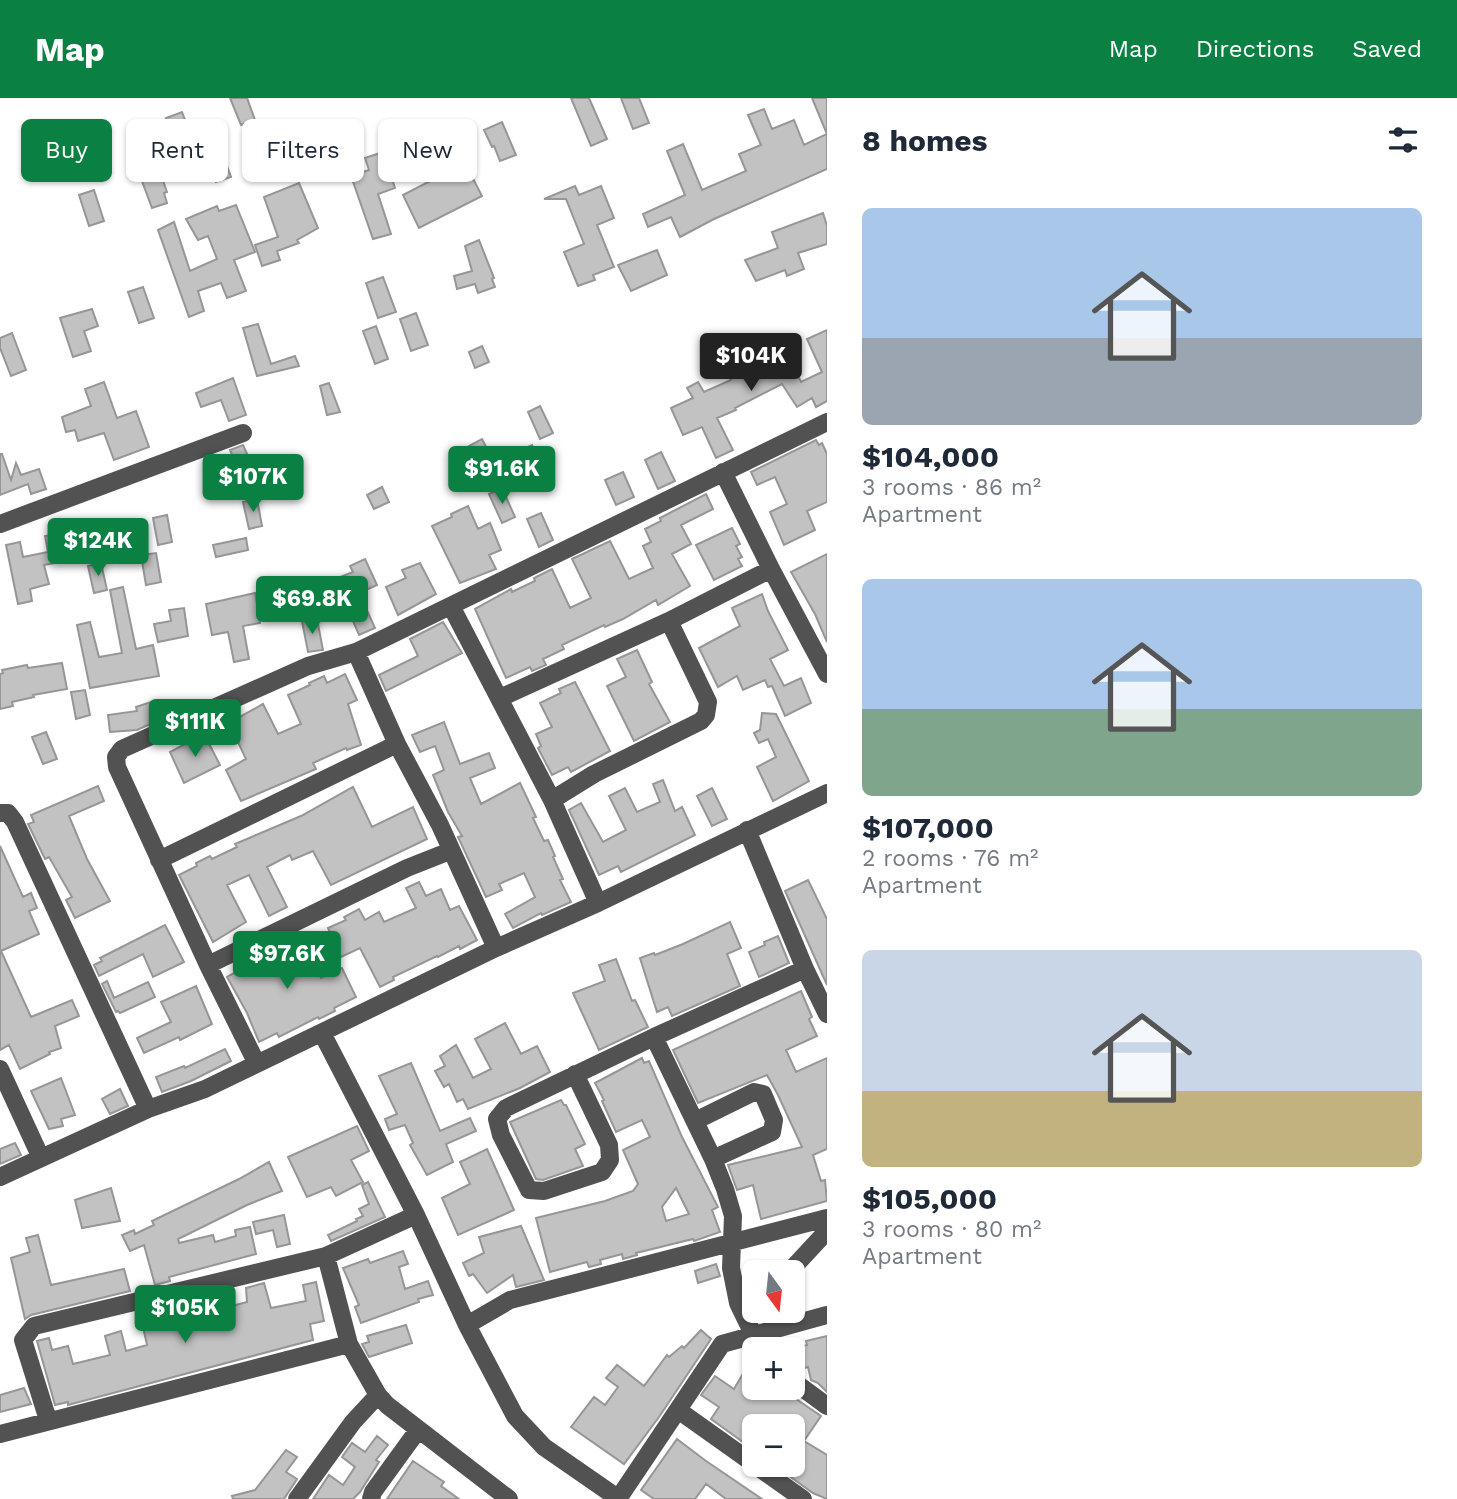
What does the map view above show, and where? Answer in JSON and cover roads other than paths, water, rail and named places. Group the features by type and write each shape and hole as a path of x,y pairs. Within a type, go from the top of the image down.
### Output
{"street":[{"path":"256,1062 117,767 116,757 122,749 308,666 356,652 827,422"},
{"path":"0,524 243,433"},
{"path":"723,472 771,569 826,670"},
{"path":"500,698 669,621 771,569"},
{"path":"451,606 552,800 597,903"},
{"path":"552,800 594,774 701,721 706,715 708,702 669,621"},
{"path":"356,652 397,744 440,825 496,948"},
{"path":"159,860 397,744"},
{"path":"0,1177 148,1109 205,1089 496,948 826,795"},
{"path":"0,813 8,813 15,822 148,1109"},
{"path":"747,830 805,969 827,1014"},
{"path":"208,965 407,867 450,850"},
{"path":"575,1074 609,1145 610,1160 603,1172 544,1191 530,1191 501,1135 498,1119 506,1108 575,1074 654,1037 805,969"},
{"path":"323,1033 416,1215 467,1325 515,1416 544,1447 619,1499 722,1344 742,1343"},
{"path":"654,1037 713,1159 733,1216 731,1268 738,1303 753,1337"},
{"path":"0,1069 41,1158"},
{"path":"695,1121 754,1092 763,1094 774,1120 772,1132 713,1159"},
{"path":"47,1420 23,1340 34,1326 326,1256 416,1215"},
{"path":"467,1325 510,1300 827,1218"},
{"path":"800,1260 827,1231"},
{"path":"326,1256 349,1344 378,1395 418,1430 509,1499"},
{"path":"768,1337 827,1315"},
{"path":"0,1434 349,1344"},
{"path":"805,1390 827,1406"},
{"path":"297,1499 353,1422 378,1395"},
{"path":"678,1410 742,1455"},
{"path":"371,1499 373,1492 418,1430"},
{"path":"773,1477 803,1499"}]}
